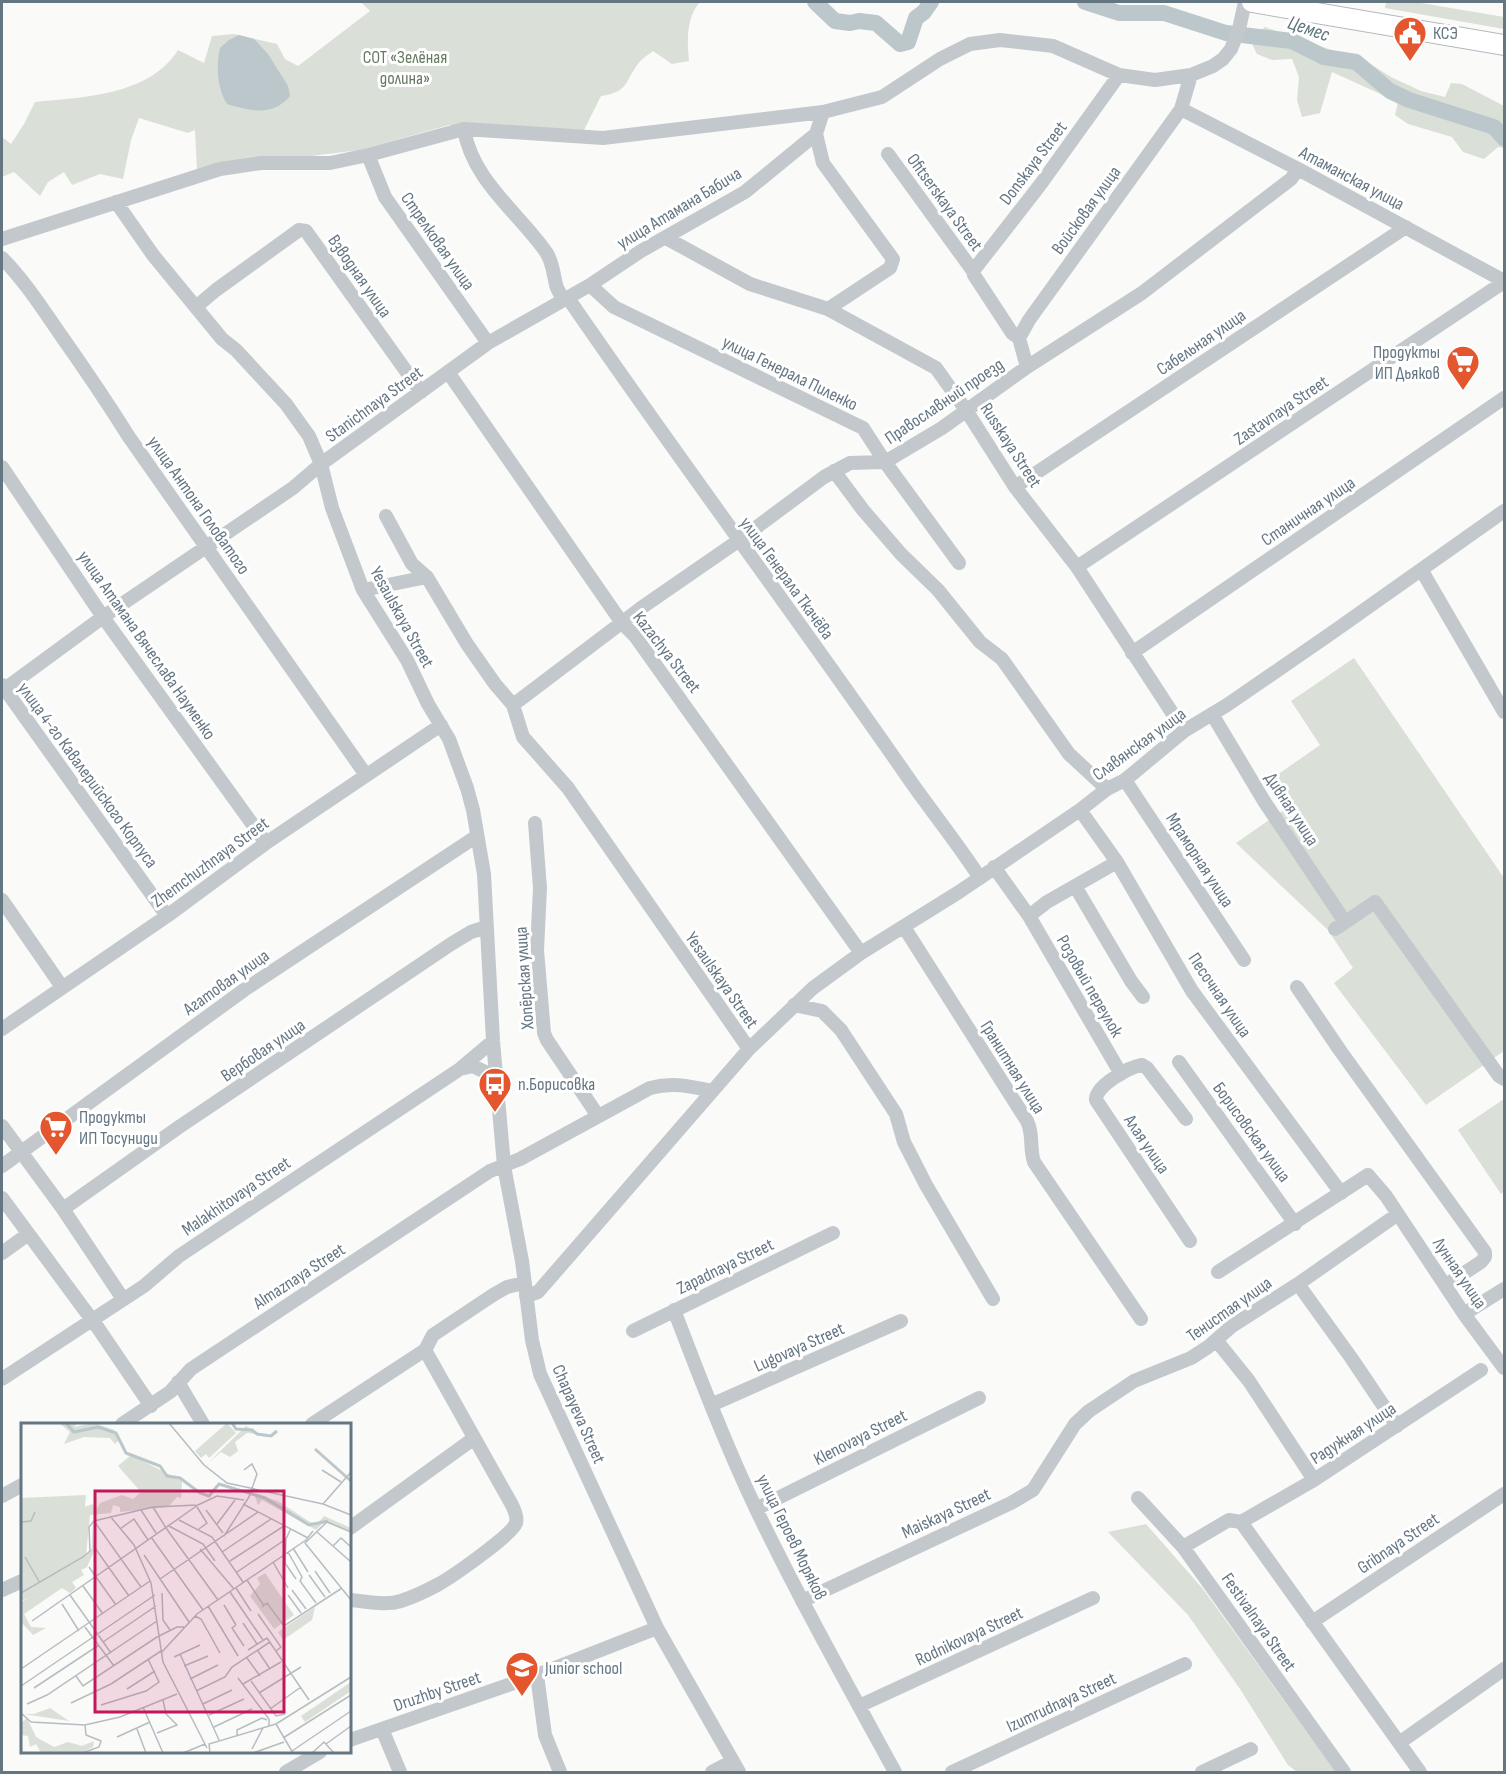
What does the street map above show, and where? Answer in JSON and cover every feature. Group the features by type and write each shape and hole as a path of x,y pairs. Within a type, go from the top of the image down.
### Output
{"highway":[{"path":"1252,2 1504,45"}],"street":[{"path":"2,239 220,169 261,163 330,163 464,129 603,138 824,112 882,97 940,59 970,44 1000,40 1053,46 1119,75 1155,80 1191,75 1224,59 1237,35 1245,2"},
{"name":"Donskaya Street","path":"973,271 1119,75"},
{"name":"Войсковая улица","path":"1019,338 1029,320 1181,109 1191,75"},
{"name":"Атаманская улица","path":"1181,109 1298,169 1504,282"},
{"path":"824,112 816,134 823,163 893,262 890,268 828,309"},
{"name":"улица Генерала Ткачёва","path":"464,129 467,146 478,170 548,254 555,273 557,288 916,789 958,844 980,878"},
{"name":"улица Атамана Бабича","path":"448,372 488,343 590,285 641,251 745,192 816,134"},
{"name":"Ofitserskaya Street","path":"888,154 973,271 1012,333 1019,338"},
{"name":"Стрелковая улица","path":"368,155 385,197 488,343"},
{"name":"Православный проезд","path":"513,705 622,623 834,471 850,463 885,462 942,428 1027,367 1142,293 1275,192 1291,179 1298,169"},
{"name":"Yesaulskaya Street","path":"116,202 153,255 222,339 237,350 286,404 309,436 321,464 332,507 363,590 407,660 428,704 449,739 467,788 484,874 493,1041 504,1166"},
{"name":"Сабельная улица","path":"1015,488 1406,227"},
{"name":"Взводная улица","path":"197,306 299,230 306,231 421,392"},
{"name":"Russkaya Street","path":"666,238 750,284 828,309 936,368 966,410 1015,488 1077,567 1184,731"},
{"name":"улица Антона Головатого","path":"2,258 14,270 42,308 129,437 366,775"},
{"name":"Zastavnaya Street","path":"1077,567 1504,282"},
{"name":"улица Генерала Пиленко","path":"590,285 614,308 864,428 885,462 959,563"},
{"path":"1019,338 1027,367"},
{"name":"Stanichnaya Street","path":"2,688 292,488 321,464 448,372"},
{"name":"Kazachya Street","path":"448,372 622,623 635,636 861,953"},
{"name":"Станичная улица","path":"1132,653 1504,398"},
{"name":"улица Атамана Вячеслава Науменко","path":"2,467 103,617 266,843"},
{"path":"834,471 863,510 901,554 938,590 980,642 1002,659 1069,754 1107,789"},
{"name":"Славянская улица","path":"748,1049 813,988 861,953 980,878 1107,789 1125,780 1184,731 1422,571 1504,511"},
{"name":"Yesaulskaya Street","path":"386,516 412,564 427,577 467,644 513,705 523,737 568,788 748,1049"},
{"path":"1422,571 1504,712"},
{"path":"363,590 427,577"},
{"name":"улица 4-го Кавалерийского Корпуса","path":"2,688 166,916"},
{"name":"Дивная улица","path":"1212,714 1340,926 1375,902 1499,1076 1504,1079"},
{"name":"Zhemchuzhnaya Street","path":"2,1029 166,916 266,843 441,724"},
{"name":"Мраморная улица","path":"1125,780 1244,960"},
{"name":"Песочная улица","path":"1080,810 1117,862 1192,991 1341,1193"},
{"name":"Хопёрская улица","path":"535,823 540,888 537,950 544,1033 598,1116"},
{"name":"Агатовая улица","path":"2,1166 244,990 477,836"},
{"path":"1029,916 1047,902 1117,862"},
{"name":"Розовый переулок","path":"994,867 1029,916 1121,1074"},
{"path":"1075,886 1131,981 1143,997"},
{"path":"2,900 62,987"},
{"name":"Вербовая улица","path":"63,1209 179,1127 451,944 471,932 486,927"},
{"name":"Гранитная улица","path":"904,927 1027,1121 1032,1137 1030,1151 1034,1162 1141,1319"},
{"path":"1297,987 1485,1252 1482,1262 1446,1285"},
{"path":"794,1005 822,1011 841,1030 896,1114 904,1142 926,1185 993,1299"},
{"name":"Malakhitovaya Street","path":"2,1379 144,1286 179,1256 459,1069 493,1041"},
{"path":"315,1423 424,1350 433,1335 493,1294 507,1287 538,1292 748,1049"},
{"name":"Борисовская улица","path":"1179,1062 1295,1224"},
{"path":"1121,1074 1137,1066 1142,1065 1147,1068 1186,1119"},
{"path":"459,1069 473,1066 497,1078"},
{"name":"Алая улица","path":"1121,1074 1098,1090 1095,1095 1096,1100 1190,1241"},
{"name":"Almaznaya Street","path":"125,1423 170,1392 201,1362 490,1171 504,1166 650,1088 665,1084 683,1084 712,1091"},
{"path":"2,1126 63,1209 123,1299"},
{"name":"Chapayeva Street","path":"504,1166 532,1340 540,1374 657,1628 736,1767"},
{"name":"Лунная улица","path":"1341,1193 1368,1175 1386,1196 1464,1314 1504,1368"},
{"path":"1218,1272 1341,1193"},
{"path":"2,1198 92,1320 151,1406"},
{"name":"Тенистая улица","path":"1075,1424 1134,1381 1191,1358 1232,1326 1298,1284 1398,1214"},
{"name":"Zapadnaya Street","path":"633,1331 833,1233"},
{"path":"2,1253 27,1234"},
{"path":"1298,1284 1397,1426"},
{"path":"1464,1314 1504,1289"},
{"name":"улица Героев Моряков","path":"674,1310 711,1406 756,1509 895,1773"},
{"name":"Lugovaya Street","path":"711,1406 901,1321"},
{"path":"1216,1340 1249,1381 1314,1480"},
{"path":"351,1600 393,1602 440,1583 509,1532 516,1522 516,1514 512,1505 424,1350"},
{"name":"Радужная улица","path":"1183,1547 1229,1520 1241,1522 1314,1480 1481,1370"},
{"path":"178,1382 202,1423"},
{"name":"Klenovaya Street","path":"756,1509 979,1398"},
{"name":"Maiskaya Street","path":"802,1600 1011,1503 1033,1490 1075,1424"},
{"path":"351,1527 473,1439"},
{"path":"2,1496 21,1486"},
{"name":"Gribnaya Street","path":"1312,1622 1504,1494"},
{"name":"Festivalnaya Street","path":"1138,1498 1183,1547 1344,1773"},
{"path":"1241,1522 1420,1773"},
{"path":"2,1590 21,1581"},
{"name":"Rodnikovaya Street","path":"859,1706 1093,1598"},
{"name":"Druzhby Street","path":"351,1740 537,1675 657,1628"},
{"name":"Izumrudnaya Street","path":"952,1773 1185,1664"},
{"path":"1399,1743 1504,1669"},
{"path":"537,1675 545,1735 560,1773"},
{"path":"381,1729 400,1773"},
{"path":"1202,1773 1251,1749"},
{"path":"286,1773 318,1753"},
{"path":"712,1773 736,1767"}],"green space":[{"name":"СОТ «Зелёная долина»","path":"361,2 700,2 690,22 689,61 672,64 653,51 639,62 621,89 601,96 584,130 449,125 360,150 197,170 195,130 188,133 139,118 131,140 123,179 100,174 72,185 64,172 48,182 40,196 14,172 2,177 2,137 11,144 35,102 94,95 133,85 150,77 178,50 204,63 212,36 234,34 277,44 285,59 298,66 370,11"},
{"path":"1386,2 1415,2 1504,17 1504,29 1385,8"},
{"path":"1265,27 1369,63 1391,77 1421,91 1445,97 1451,83 1462,84 1504,106 1504,148 1498,147 1484,159 1463,152 1452,137 1408,124 1395,115 1398,102 1332,72 1320,113 1302,117 1297,100 1299,77 1292,59 1272,60 1257,54 1251,42"},
{"path":"1354,658 1504,878 1504,1051 1426,1105 1334,983 1353,968 1328,930 1236,843 1285,809 1267,782 1320,745 1291,701"},
{"path":"1504,1099 1504,1191 1501,1194 1458,1130"},
{"path":"1146,1524 1203,1589 1336,1772 1297,1772 1288,1765 1240,1689 1188,1615 1108,1532"}],"shaded area":[{"path":"239,35 254,39 268,54 288,86 290,96 283,103 269,110 244,109 227,104 218,77 220,48"}],"waterway":[{"name":"Цемес","path":"815,2 835,21 876,23 900,44 908,42 916,18 931,2"},
{"name":"Цемес","path":"1085,2 1119,13 1164,13 1226,33 1292,41 1324,57 1356,62 1390,91 1409,100 1494,127 1504,138"}],"place":[{"name":"КСЭ","path":"1410,62"},
{"name":"Продукты ИП Дьяков","path":"1463,391"},
{"name":"п.Борисовка","path":"495,1113"},
{"name":"Продукты ИП Тосуниди","path":"56,1156"},
{"name":"Junior school","path":"522,1697"}]}
